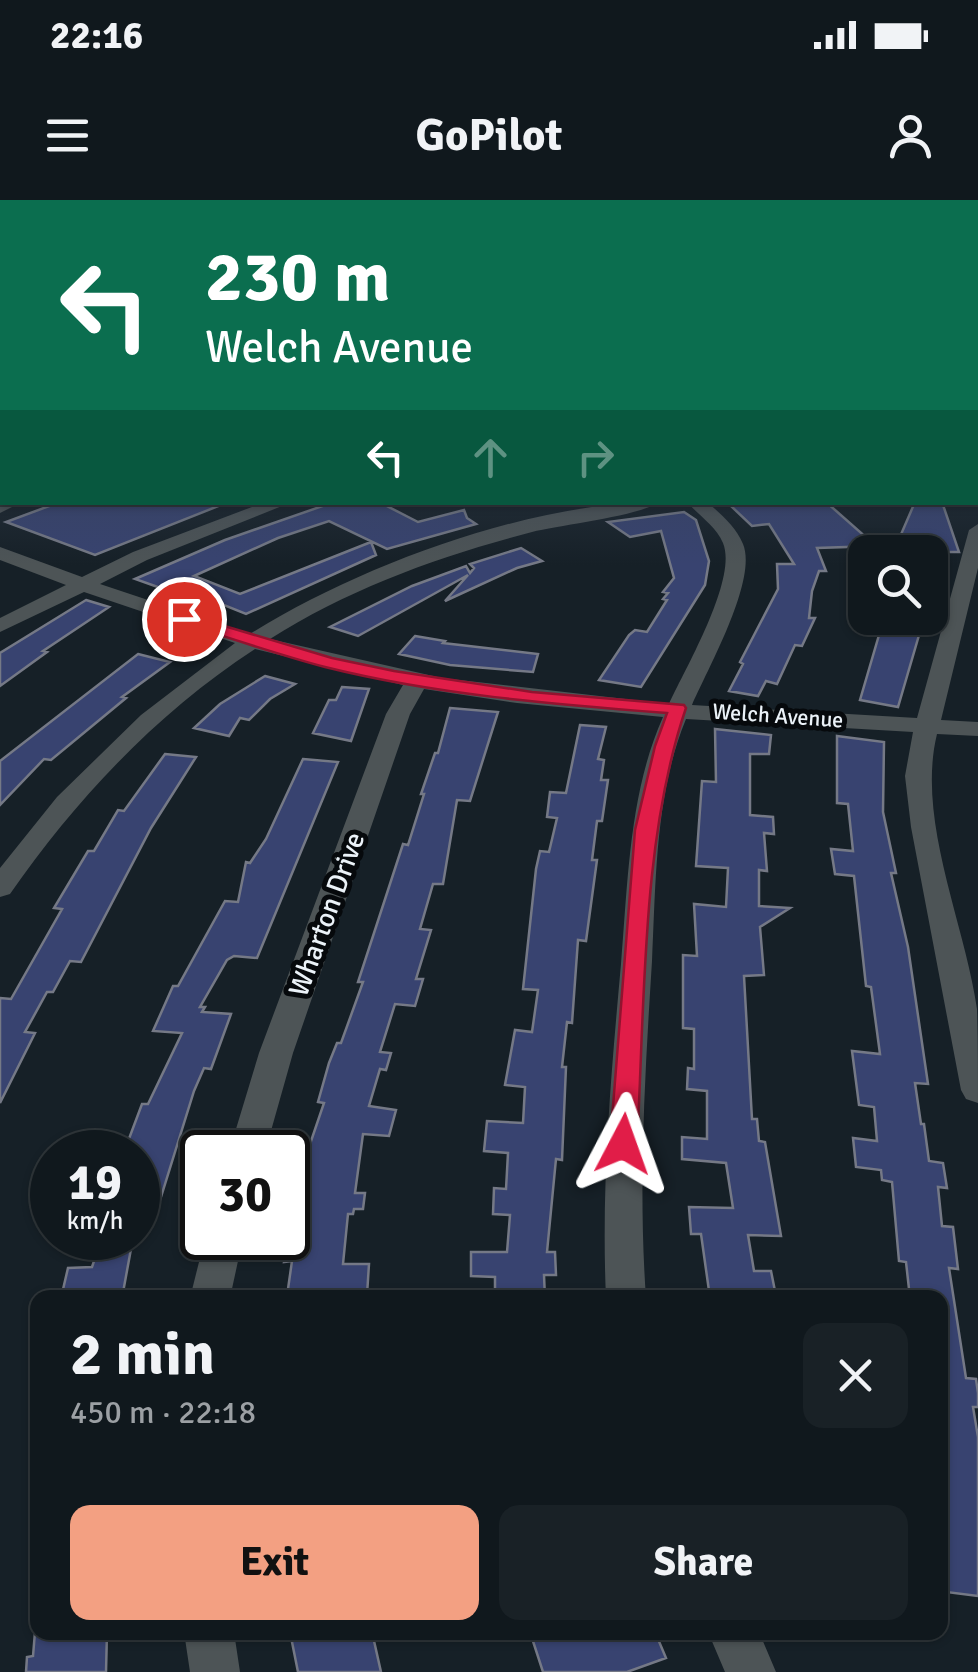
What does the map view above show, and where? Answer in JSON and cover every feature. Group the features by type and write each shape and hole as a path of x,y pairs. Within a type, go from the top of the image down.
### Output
{"street":[{"path":"0,626 140,556 275,505"},
{"path":"0,888 64,805 132,737 254,641 333,595 382,575 524,529 636,505"},
{"path":"625,1290 621,1232 623,1144 646,830 664,746 677,708 728,596 736,568 736,550 728,534 699,505"},
{"path":"978,530 918,776 924,826 978,1090"},
{"name":"Welch Avenue","path":"0,553 80,584 254,641 328,662 417,680 532,698 978,729"},
{"name":"Wharton Drive","path":"253,1130 276,1053 398,714 417,680"},
{"path":"212,1290 219,1260"},
{"path":"211,1640 215,1672"},
{"path":"737,1640 751,1672"}],"building":[{"path":"52,505 221,505 95,555 6,522"},
{"path":"325,505 385,505 418,522 464,510 476,524 387,549 329,521 278,538 194,576 240,594 371,542 376,555 246,614 179,587 172,592 135,579 225,540"},
{"path":"829,505 864,535 848,535 848,547 817,548 826,571 819,571 812,591 809,618 815,618 802,646 795,645 777,684 766,681 758,696 729,691 778,589 777,564 794,564 769,524 752,526 731,506"},
{"path":"914,505 943,505 959,552 948,552 948,535 901,535"},
{"path":"684,512 696,520 709,561 705,585 641,687 599,680 629,635 635,630 647,632 667,600 663,599 668,593 663,592 674,578 661,531 630,537 608,522"},
{"path":"521,548 542,561 517,568 445,601 468,575 358,636 330,627 412,586 466,566 470,573 474,568 470,564"},
{"path":"86,600 109,607 43,651 47,652 0,686 0,653"},
{"path":"879,635 919,635 898,707 860,700"},
{"path":"415,636 538,654 533,672 450,665 399,654"},
{"path":"138,654 170,662 122,697 126,698 51,760 44,759 0,805 0,761"},
{"path":"265,676 295,684 270,699 249,720 240,718 229,736 194,728 220,704"},
{"path":"342,687 369,689 351,741 313,733 329,700 336,700"},
{"path":"450,708 498,712 470,801 457,800 443,884 433,884 420,929 431,930 416,979 423,979 415,1006 395,1004 380,1052 391,1053 386,1070 380,1069 369,1106 396,1110 389,1136 363,1134 355,1193 365,1193 363,1209 348,1214 343,1264 369,1264 367,1290 288,1290 292,1261 284,1260 310,1260 310,1144 324,1103 318,1102 329,1063 337,1043 341,1043 363,982 358,982 403,844 408,845"},
{"path":"580,725 606,727 598,759 604,760 601,780 608,780 602,821 597,821 592,860 597,860 586,941 578,940 572,1023 567,1022 562,1067 566,1067 562,1160 556,1159 547,1252 555,1252 556,1275 544,1275 545,1290 495,1290 495,1277 471,1276 471,1252 507,1252 510,1215 493,1214 494,1188 506,1189 508,1153 484,1151 487,1121 523,1123 525,1087 505,1085 515,1030 532,1032 538,990 523,989 536,869 540,851 549,852 557,818 547,817 550,792 566,793"},
{"path":"715,729 771,735 769,754 750,754 750,815 773,817 774,834 764,833 767,871 759,870 759,906 790,908 760,927 764,975 744,976 752,1119 757,1119 759,1141 765,1142 781,1236 748,1235 754,1271 771,1271 775,1290 709,1290 701,1234 691,1234 689,1207 733,1208 726,1163 682,1159 682,1137 707,1139 707,1091 687,1089 688,1068 694,1069 694,1029 683,1028 683,955 697,956 694,904 726,907 728,868 696,866 702,781 716,782"},
{"path":"837,736 884,742 883,812 928,1084 915,1083 929,1161 943,1163 947,1188 938,1187 942,1226 953,1227 958,1269 949,1268 966,1378 976,1379 978,1393 978,1407 973,1407 978,1437 978,1596 948,1592 948,1290 909,1290 906,1262 899,1261 892,1182 882,1180 881,1170 856,1167 853,1138 877,1141 874,1107 859,1105 852,1051 880,1054 871,987 866,986 854,876 835,874 831,849 853,851 848,804 837,803"},
{"path":"165,754 196,757 151,828 81,962 70,961 53,992 47,992 25,1032 35,1033 0,1103 0,998 11,999 62,909 54,908 88,851 94,851 118,810 124,811"},
{"path":"303,759 338,762 257,958 234,956 227,960 200,1007 205,1007 202,1012 231,1014 211,1069 204,1068 194,1091 160,1200 160,1130 132,1130 142,1104 148,1104 182,1033 153,1031 173,986 178,986 225,901 238,902 246,862 250,863 266,839"},
{"path":"94,1260 129,1260 123,1290 63,1290 68,1268 92,1267"},
{"path":"34,1640 107,1640 106,1672 26,1672 27,1657 33,1656"},
{"path":"292,1640 374,1640 381,1672 298,1672"},
{"path":"533,1640 658,1640 666,1658 627,1672 543,1672"}],"route":[{"path":"184,619 328,662 394,676 532,698 677,708 664,746 646,830 623,1144"}]}
